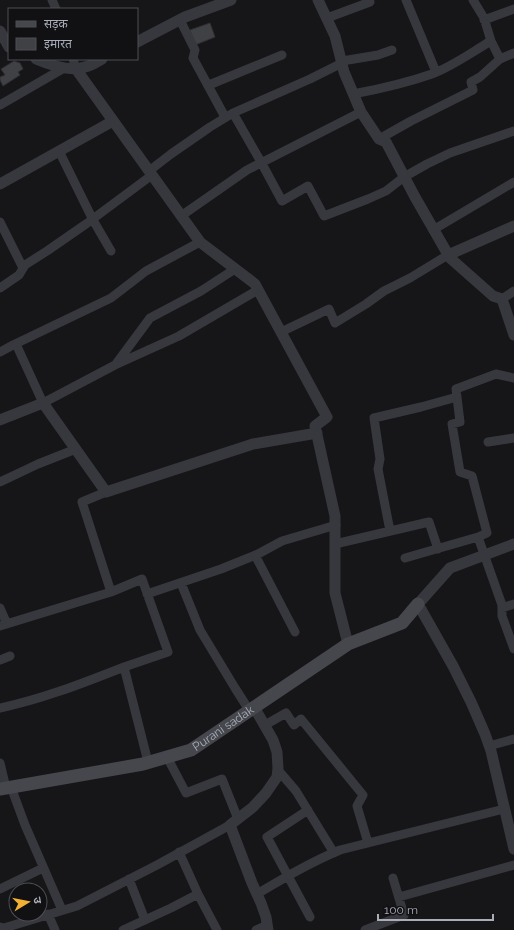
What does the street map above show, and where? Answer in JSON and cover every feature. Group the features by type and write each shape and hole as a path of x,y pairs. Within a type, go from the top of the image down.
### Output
{"main road":[{"name":"Purani sadak","path":"6,788 148,762 191,750 348,644 402,623 418,604"}],"street":[{"path":"138,41 180,20 231,0"},
{"path":"318,0 335,36 344,72 361,112 379,139 386,142 448,255 493,296 502,299"},
{"path":"406,0 436,72"},
{"path":"473,0 484,20 500,59"},
{"path":"327,18 370,2"},
{"path":"484,20 514,9"},
{"path":"180,20 195,50 193,58 209,86 261,162 282,201 308,186 324,216 386,191 404,177 450,153 514,131"},
{"path":"0,31 8,44"},
{"path":"353,94 405,83 436,72 492,41"},
{"path":"0,288 19,275 25,265 93,220 177,150 229,115 310,79 342,62 378,55 392,50"},
{"path":"379,139 473,90 471,82 480,78 500,59 514,53"},
{"path":"209,86 282,56"},
{"path":"39,60 64,68"},
{"path":"0,105 64,68 74,64 85,68 100,60"},
{"path":"74,64 113,122 200,242 255,284 327,417 315,426 336,516 335,593 348,644"},
{"path":"181,216 246,170 361,112"},
{"path":"0,184 113,122"},
{"path":"60,151 93,220 111,251"},
{"path":"433,230 514,182"},
{"path":"0,222 23,268"},
{"path":"281,332 329,309 335,323 384,291 410,278 448,255 514,226"},
{"path":"0,352 111,298 146,271 200,242"},
{"path":"115,365 150,318 201,291 235,269"},
{"path":"0,420 43,403 115,365 179,336 258,290"},
{"path":"502,299 514,291"},
{"path":"502,299 513,331"},
{"path":"16,344 43,403 106,492"},
{"path":"405,558 478,537 487,533 472,476 460,472 452,424 460,422 456,388 496,374 514,378"},
{"path":"390,531 378,469 380,459 374,418 457,397"},
{"path":"111,592 82,502 106,492 253,444 317,433"},
{"path":"488,442 514,438"},
{"path":"0,482 38,464 76,449"},
{"path":"335,544 430,522 438,549"},
{"path":"147,594 221,569 256,555 282,541 336,525"},
{"path":"478,537 502,605 502,616 514,649"},
{"path":"514,544 450,568 418,604 453,666 471,702 489,746 514,849"},
{"path":"256,555 295,632"},
{"path":"0,608 3,625 111,592 142,579 168,652 81,684 23,703 0,708"},
{"path":"55,930 48,914 77,906 234,822 253,807 266,793 277,777 277,752 273,740 265,725 234,688 200,630 181,583"},
{"path":"502,608 514,604"},
{"path":"0,660 10,656"},
{"path":"124,667 148,762"},
{"path":"265,725 286,713 294,725 301,720 363,795 357,806 368,843"},
{"path":"489,746 514,740"},
{"path":"167,757 186,793 222,779 252,883 266,917 267,927 256,930"},
{"path":"0,763 6,788 25,825 62,910"},
{"path":"278,770 296,791 334,853"},
{"path":"257,894 319,859 334,853 504,808"},
{"path":"308,810 267,837 310,917"},
{"path":"180,852 198,894 217,930"},
{"path":"399,897 514,865"},
{"path":"0,889 43,868"},
{"path":"365,930 404,915 393,878"},
{"path":"129,879 145,920"},
{"path":"123,930 198,894"},
{"path":"0,927 1,929 23,922"}],"building":[{"path":"210,23 215,37 195,45 190,30"},
{"path":"14,61 20,63 23,69 18,72 20,75 3,86 0,77 5,75 1,69"}]}
